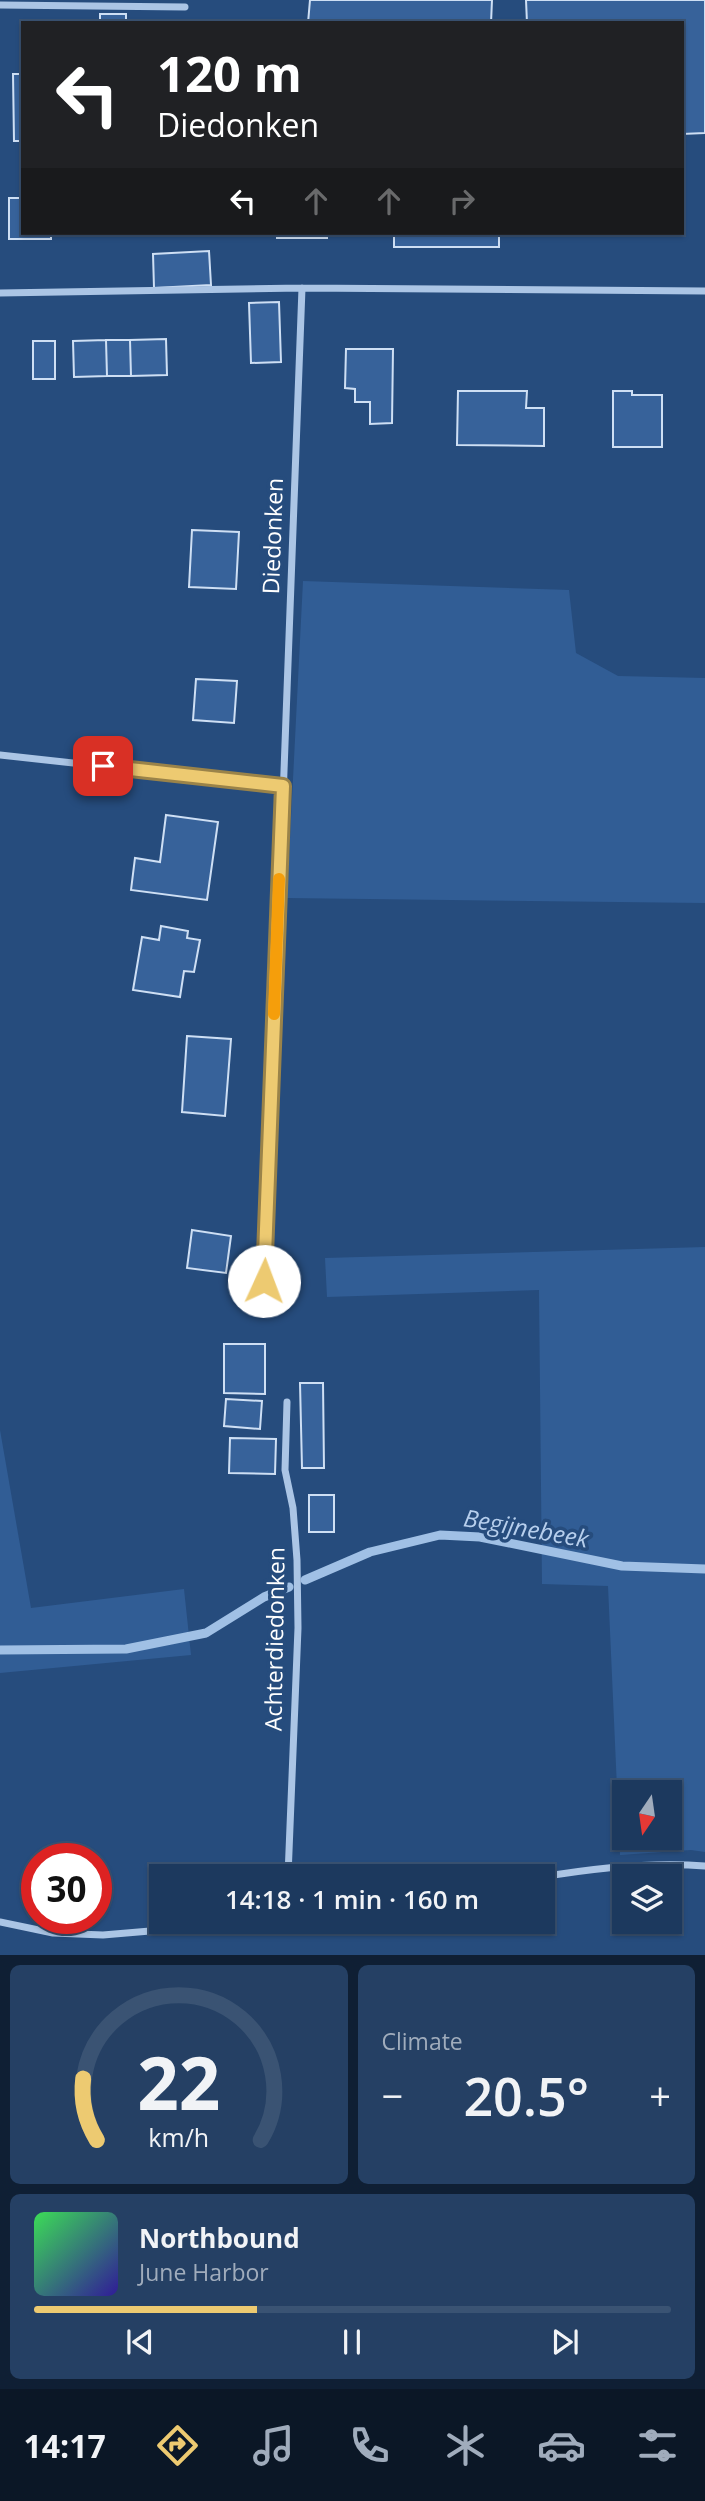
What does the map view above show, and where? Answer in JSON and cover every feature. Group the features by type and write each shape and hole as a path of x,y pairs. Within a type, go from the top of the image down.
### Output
{"street":[{"path":"0,5 185,7"},
{"path":"0,293 302,288 705,291"},
{"name":"Diedonken","path":"264,1281 302,288"},
{"path":"0,755 283,786"},
{"name":"Achterdiedonken","path":"287,1402 285,1470 293,1508 298,1628 288,1864"},
{"path":"555,1875 680,1864 705,1866"},
{"path":"0,1923 53,1933 103,1935 149,1931"}],"shaded area":[{"path":"303,581 569,590 576,653 618,676 705,678 705,903 287,898"},
{"path":"705,1247 705,1852 691,1850 620,1855 620,1850 682,1850 682,1780 617,1780 608,1586 542,1584 539,1290 327,1297 325,1258"},
{"path":"0,1430 31,1608 184,1589 191,1655 0,1673"}],"building":[{"path":"310,0 492,0 491,21 308,21"},
{"path":"526,0 705,0 705,133 684,134 684,21 527,21"},
{"path":"100,14 126,14 126,21 100,21"},
{"path":"13,74 21,74 21,141 14,141"},
{"path":"9,198 21,198 21,235 51,235 51,239 9,239"},
{"path":"277,235 327,235 327,238 277,238"},
{"path":"394,235 499,235 499,247 394,247"},
{"path":"209,251 211,285 154,288 153,254"},
{"path":"279,302 281,362 251,363 249,303"},
{"path":"166,339 167,375 131,376 130,340"},
{"path":"106,340 107,376 74,377 73,341"},
{"path":"106,340 130,340 131,376 107,376"},
{"path":"33,341 55,341 55,379 33,379"},
{"path":"346,349 393,349 392,423 370,424 370,402 355,402 355,389 345,388"},
{"path":"458,391 527,391 526,408 544,408 544,446 457,445"},
{"path":"613,391 632,391 632,395 662,395 662,447 613,447"},
{"path":"192,530 239,532 236,589 189,587"},
{"path":"196,679 237,681 234,723 193,720"},
{"path":"166,815 218,822 207,900 131,890 135,858 160,862"},
{"path":"161,926 188,931 187,938 200,940 194,972 184,971 180,997 133,990 142,937 159,940"},
{"path":"187,1036 231,1039 225,1116 182,1112"},
{"path":"192,1230 231,1236 226,1273 187,1268"},
{"path":"224,1344 265,1344 265,1394 224,1393"},
{"path":"300,1383 323,1383 324,1468 302,1468"},
{"path":"226,1399 262,1401 260,1429 224,1426"},
{"path":"230,1438 276,1439 275,1474 229,1473"},
{"path":"309,1495 334,1495 334,1532 309,1532"}],"waterway":[{"name":"Begijnebeek","path":"305,1580 370,1552 440,1535 480,1537 622,1566 705,1569"},
{"name":"Begijnebeek","path":"0,1650 126,1649 206,1633 264,1597 289,1587"}],"slow traffic":[{"path":"274,1014 279,879"}],"route":[{"path":"103,766 283,786 264,1281"}]}
